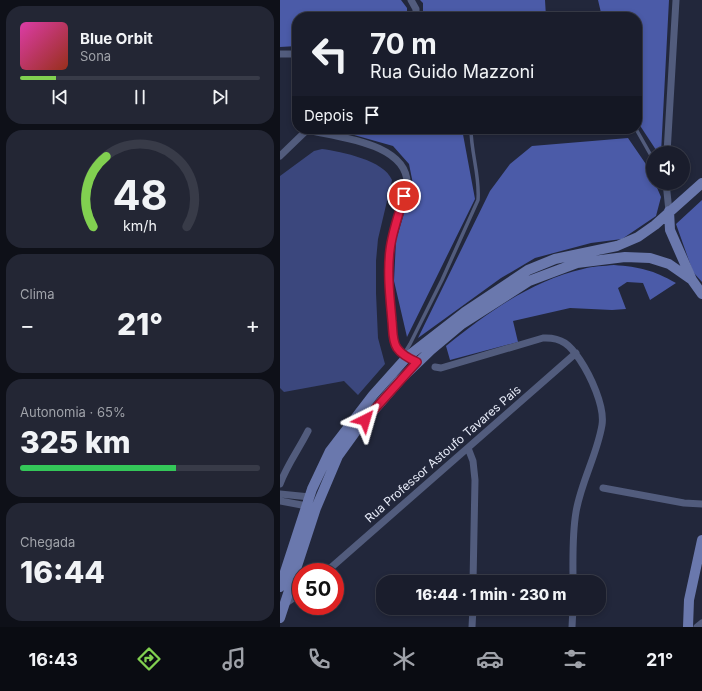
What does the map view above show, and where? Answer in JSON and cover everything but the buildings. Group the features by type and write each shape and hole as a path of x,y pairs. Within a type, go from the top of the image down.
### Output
{"main road":[{"path":"280,618 308,501 334,453 373,395 405,355 465,312 528,270 555,260 616,246 638,237 655,225 702,183"},
{"path":"669,211 670,230 692,280 702,294"},
{"path":"655,225 665,227 670,230"},
{"path":"638,237 635,244 635,249 636,253 641,257"},
{"path":"669,264 676,261 681,254"},
{"path":"280,587 316,508 334,453 417,362 462,324 529,281 576,263 614,258 650,258 669,264 692,280"},
{"path":"683,627 701,544"},
{"path":"688,608 688,627"}],"street":[{"path":"411,0 416,12"},
{"path":"667,146 676,0"},
{"path":"280,54 292,54"},
{"path":"280,156 304,134"},
{"path":"326,134 365,143 392,155 406,175 407,186 393,233 389,270 394,340 397,348 417,362"},
{"path":"667,190 669,211"},
{"path":"435,367 441,368 544,338 553,337 561,340 576,353 592,381 602,416 600,434 576,510 573,575"},
{"name":"Rua Professor Astoufo Tavares Pais","path":"336,563 576,353"},
{"path":"280,484 286,468 295,456 308,431"},
{"path":"468,448 473,461 475,480 473,575"},
{"path":"603,488 684,503 702,504"},
{"path":"280,494 308,501"},
{"path":"280,501 308,501"},
{"path":"282,605 292,599"},
{"path":"472,627 473,615"},
{"path":"572,627 573,615"},
{"path":"697,627 702,623"}],"lane":[{"path":"405,355 442,280 478,200 479,186 471,146 471,134"},
{"path":"639,134 646,147"}],"shaded area":[{"path":"280,0 401,0 407,8 407,12 292,12 292,46 280,47"},
{"path":"420,0 545,0 546,12 423,12 423,3"},
{"path":"598,0 669,0 661,146 653,146 642,129 642,12 601,12"},
{"path":"351,134 463,134 475,199 407,337 394,281 396,240 413,184 409,164 393,146"},
{"path":"628,138 646,164 646,190 658,190 661,197 656,216 622,239 591,243 535,258 501,278 418,338 490,191 510,164 532,146"},
{"path":"322,149 340,152 372,162 388,173 392,180 378,239 376,261 378,338 385,364 358,395 344,381 284,392 280,388 280,176 314,151"},
{"path":"702,200 702,282 693,272 676,224"},
{"path":"614,265 646,270 676,283 650,300 643,283 627,282 618,288 626,309 612,310 570,308 513,321 518,342 450,360 446,346 477,322 510,300 545,281 564,274 591,267"}],"route":[{"path":"365,420 417,362 407,357 397,348 394,340 392,316 389,270 390,250 393,233 404,196"}]}
